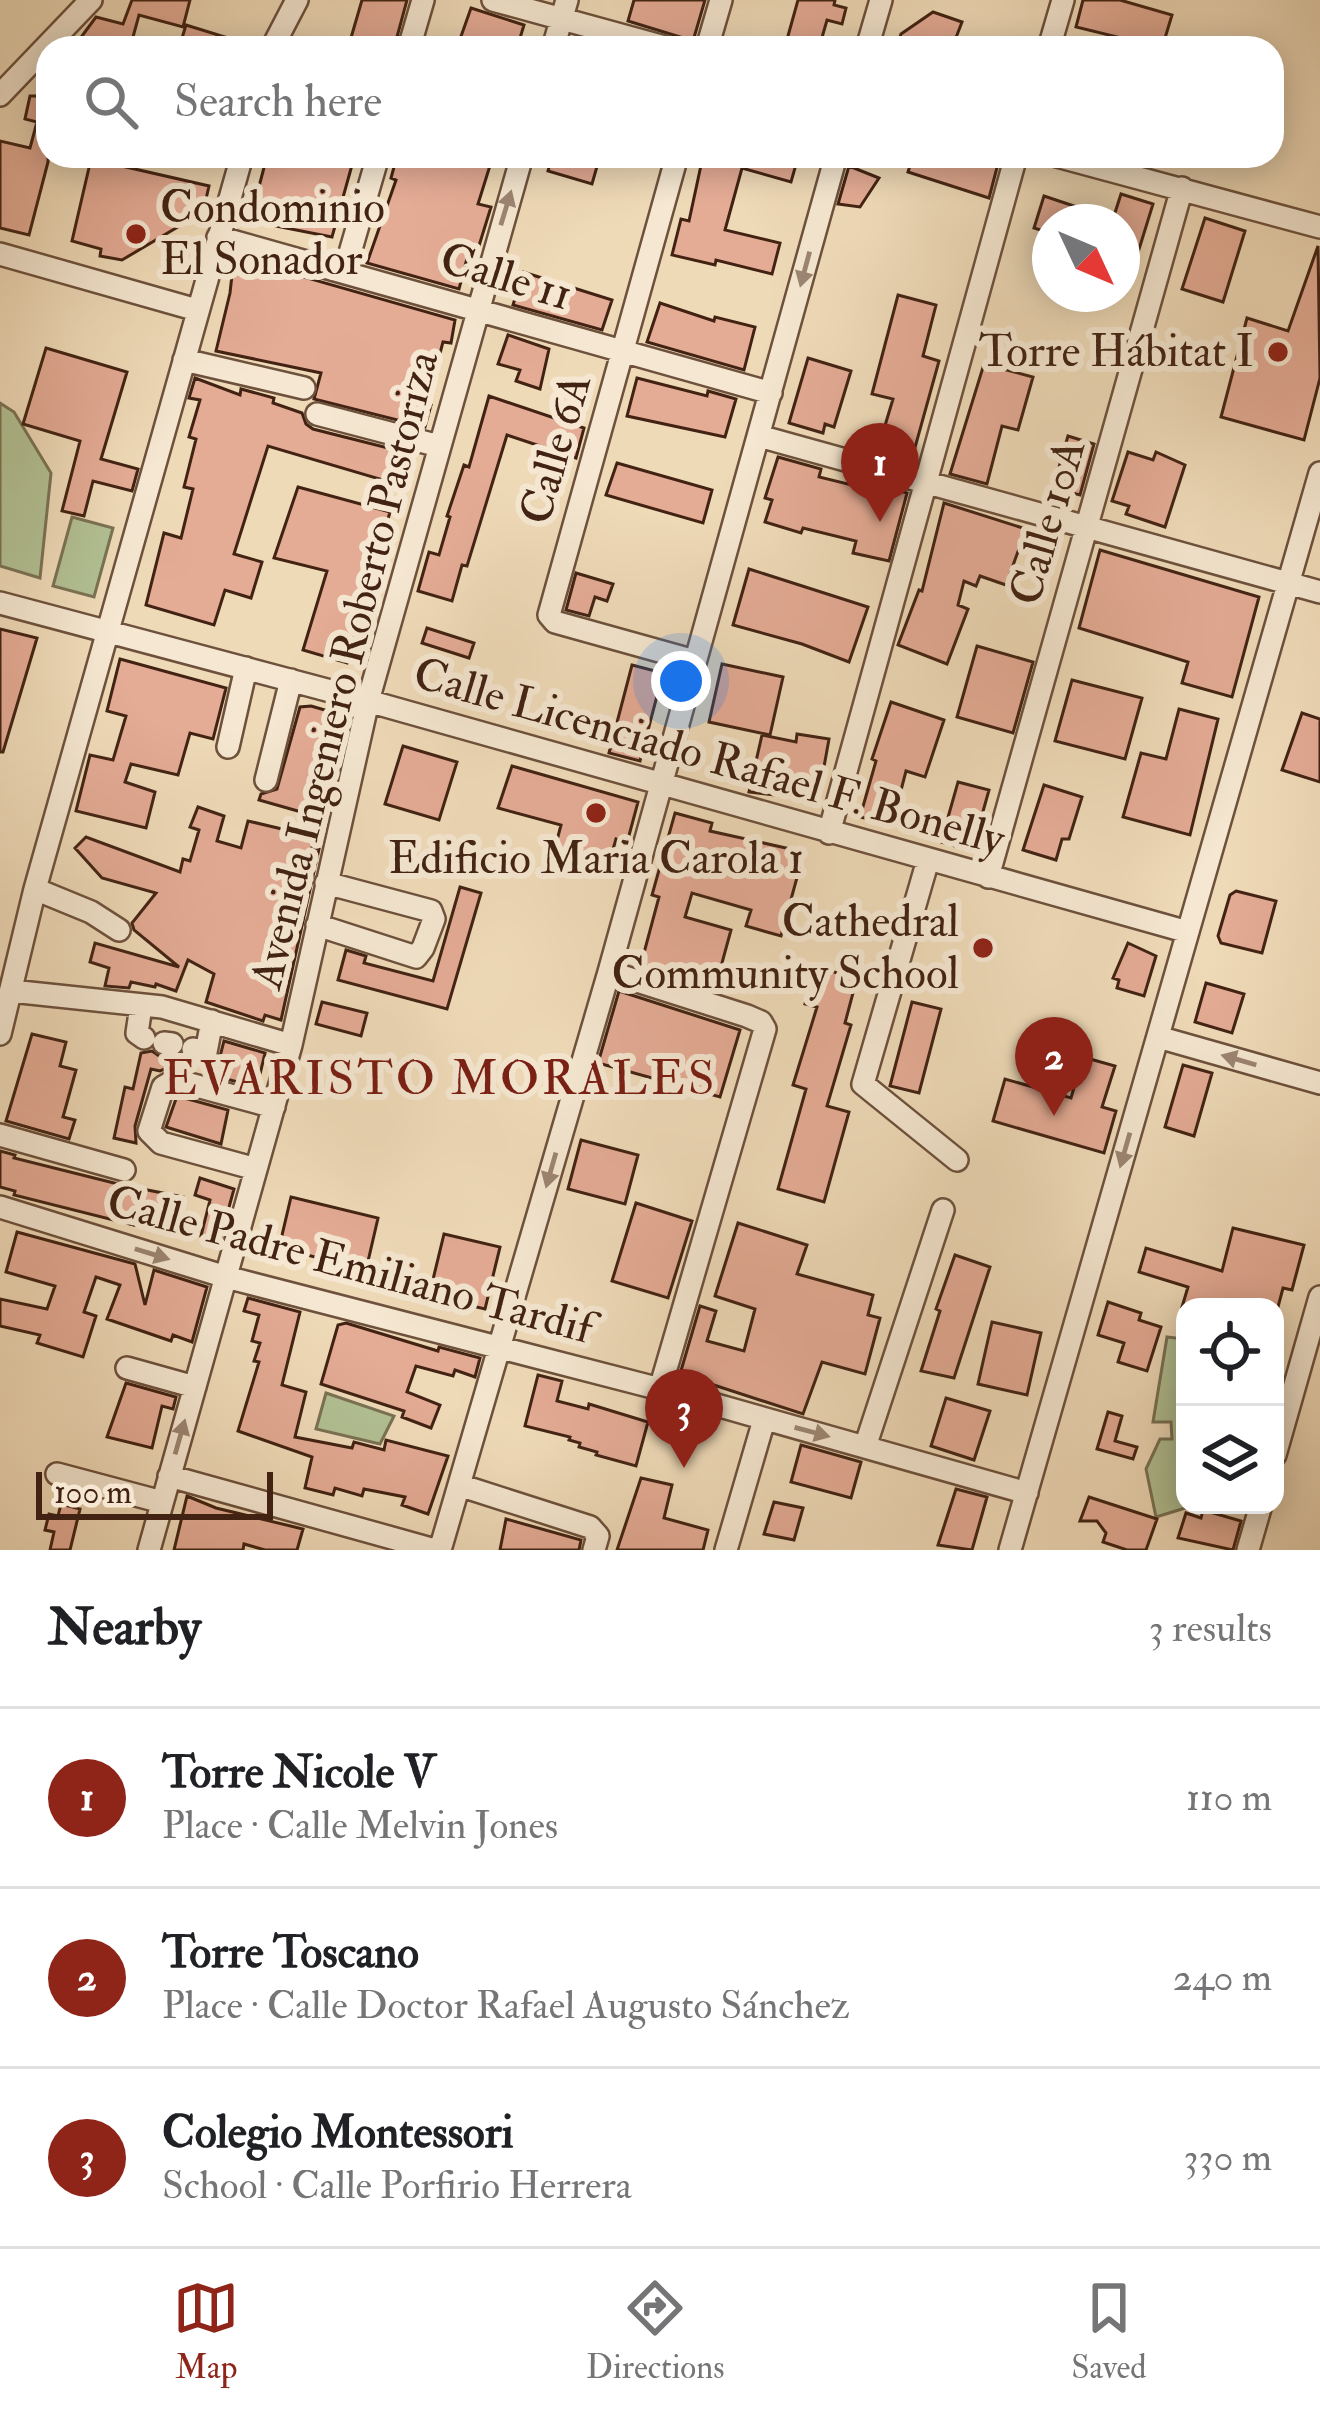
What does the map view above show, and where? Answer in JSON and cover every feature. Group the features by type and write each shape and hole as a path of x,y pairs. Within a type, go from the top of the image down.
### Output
{"street":[{"path":"57,36 91,0"},
{"path":"278,36 296,0"},
{"path":"412,36 423,0"},
{"path":"493,0 564,9 636,36"},
{"path":"710,36 721,0"},
{"path":"870,36 881,0"},
{"path":"1052,36 1063,0"},
{"path":"0,95 36,57"},
{"path":"0,1034 35,890 238,168"},
{"path":"345,270 375,168"},
{"name":"Avenida Ingeniero Roberto Pastoriza","path":"149,1550 291,1045 368,701 518,168"},
{"name":"Calle 6A","path":"674,168 549,615 555,622 694,661"},
{"path":"439,1548 609,972 833,168"},
{"path":"830,833 1013,168"},
{"path":"1104,168 1320,226"},
{"name":"Calle 10A","path":"988,877 1182,188"},
{"name":"Calle 11","path":"218,237 771,393"},
{"path":"0,254 197,310"},
{"path":"184,360 304,388"},
{"path":"317,414 439,446"},
{"path":"759,436 1320,592"},
{"path":"1010,1550 1320,473"},
{"name":"Calle Licenciado Rafael F. Bonelly","path":"0,603 368,701 1188,932"},
{"path":"228,748 246,668"},
{"path":"266,780 291,680"},
{"path":"928,860 863,1084 957,1160"},
{"path":"316,925 416,957 434,919 431,911 326,883"},
{"path":"35,890 91,912 118,930"},
{"path":"609,972 747,1016 765,1029 660,1389"},
{"path":"10,991 162,1007 291,1045"},
{"path":"141,1006 137,1033 176,1045 197,1087"},
{"path":"176,1045 212,1021"},
{"path":"1158,1037 1320,1083"},
{"path":"256,1169 160,1143 149,1131 163,1087 175,1080 274,1107"},
{"path":"0,1135 124,1170"},
{"name":"Calle Padre Emiliano Tardif","path":"0,1207 226,1277 660,1389 1027,1493"},
{"path":"866,1447 943,1210"},
{"path":"1284,1424 1320,1297"},
{"path":"127,1368 195,1387"},
{"path":"726,1550 764,1420"},
{"path":"57,1474 163,1502"},
{"path":"169,1476 439,1548 466,1550"},
{"path":"459,1485 590,1527 598,1536 594,1550"},
{"path":"1248,1550 1258,1514"}],"green space":[{"path":"0,403 14,412 51,473 40,578 0,566"},
{"path":"72,517 113,528 94,597 53,586"},
{"path":"1167,1337 1176,1338 1176,1511 1156,1517 1146,1469 1160,1439 1172,1439 1171,1422 1153,1422"},
{"path":"326,1393 394,1416 380,1444 316,1429"}],"building":[{"path":"132,0 190,0 183,27 139,15 133,36 82,36 96,17 123,24"},
{"path":"362,0 407,0 397,36 352,36"},
{"path":"634,0 705,0 694,36 677,36 628,21"},
{"path":"798,0 835,0 834,5 846,8 842,24 827,20 822,36 788,36"},
{"path":"1083,0 1120,0 1172,15 1166,36 1113,36 1076,27"},
{"path":"471,8 524,25 521,36 461,36"},
{"path":"933,12 962,22 957,36 901,34"},
{"path":"186,25 222,36 183,36"},
{"path":"30,96 36,96 36,122 25,119"},
{"path":"36,126 36,168 46,168 29,235 0,228 0,141 30,148"},
{"name":"Condominio El Sonador","path":"89,168 130,168 209,186 203,212 122,260 100,256 101,249 72,241"},
{"path":"264,168 351,168 332,237 250,221"},
{"path":"394,168 489,168 478,204 491,207 478,249 470,247 459,289 367,263 396,180 391,178"},
{"path":"549,168 597,168 592,184"},
{"path":"700,168 742,168 725,230 780,243 772,274 672,255 681,219 689,221"},
{"path":"742,168 795,168 791,182"},
{"path":"848,168 879,178 860,207 838,204"},
{"path":"909,168 997,168 989,198 908,172"},
{"path":"1121,194 1153,204 1140,246 1140,204 1118,204"},
{"path":"1044,196 1068,204 1042,204"},
{"path":"1205,218 1245,231 1223,302 1182,289"},
{"path":"1318,246 1320,378 1304,440 1221,417 1247,318 1288,331"},
{"path":"234,257 455,320 451,343 443,342 425,427 314,399 321,373 216,351"},
{"path":"523,272 612,300 602,330 513,305"},
{"path":"898,295 936,305 923,356 939,361 911,462 877,452 893,399 872,394"},
{"path":"660,303 714,321 715,317 755,327 744,370 647,342"},
{"path":"508,335 549,349 540,389 516,381 520,370 498,364"},
{"path":"46,348 127,372 101,459 138,469 132,491 93,481 84,516 62,511 80,441 23,424"},
{"path":"808,358 851,371 834,427 825,424 823,433 789,423"},
{"path":"984,364 1033,377 1018,430 1002,426 987,484 950,474"},
{"path":"195,378 240,395 241,389 274,398 273,403 302,413 313,429 412,454 403,486 268,446 234,554 262,562 251,598 225,590 214,625 146,605 164,533 181,538 193,489 184,487 196,439 189,437 200,400 189,398"},
{"path":"637,378 736,399 725,437 627,416"},
{"path":"489,396 584,428 576,458 507,435 452,601 418,591 429,552 439,555 447,516 464,465 469,467"},
{"path":"1068,436 1094,444 1080,495 1053,488"},
{"path":"1128,452 1153,460 1156,452 1185,465 1165,527 1126,514 1129,506 1112,501"},
{"path":"778,457 821,469 819,477 868,489 869,482 907,493 889,561 853,553 856,541 765,522 772,500 765,498"},
{"path":"617,463 712,490 703,523 606,495"},
{"path":"298,487 390,512 347,663 303,650 327,571 274,558"},
{"path":"944,503 1026,529 1006,585 980,576 976,586 964,581 958,605 968,609 947,664 898,645 922,591"},
{"path":"1100,550 1259,597 1232,697 1182,683 1188,662 1079,628"},
{"path":"749,569 868,607 849,662 733,625"},
{"path":"576,573 613,584 607,601 595,597 589,616 566,610"},
{"path":"427,628 474,643 469,658 422,643"},
{"path":"0,629 37,638 3,752 0,752"},
{"path":"977,646 1033,662 1013,733 957,717"},
{"path":"120,659 226,688 213,739 190,733 178,775 131,764 125,782 155,792 146,828 76,811 90,755 113,760 126,716 107,711"},
{"path":"722,664 783,677 770,735 709,722"},
{"path":"632,665 663,673 640,761 609,753"},
{"path":"1072,680 1142,698 1125,759 1055,741"},
{"path":"891,702 944,720 925,777 906,771 892,825 860,817"},
{"path":"300,707 349,717 326,819 259,800 261,794 277,789"},
{"path":"1179,709 1218,719 1190,835 1123,817 1141,753 1166,759"},
{"path":"1302,713 1320,719 1320,782 1282,770"},
{"path":"797,734 829,739 818,800 749,792 762,735 796,742"},
{"path":"403,746 457,762 439,820 385,804"},
{"path":"512,766 638,802 627,843 616,839 605,877 551,863 561,825 498,808"},
{"path":"958,782 989,790 972,851 941,842"},
{"path":"1044,785 1082,797 1069,839 1062,839 1056,860 1023,850"},
{"path":"198,807 224,816 217,841 241,848 248,821 316,837 312,847 319,849 281,1020 265,1015 263,1021 206,1002 214,974 188,960 176,991 131,982 129,988 105,986 109,968 90,962 95,943 179,967 134,930 132,923 156,893 102,878 75,848 86,837 180,872 183,859 190,861 199,830 190,827"},
{"path":"675,813 712,823 710,831 804,852 781,936 746,926 751,910 692,893 685,917 731,930 716,985 641,964 659,897 652,895"},
{"path":"460,887 481,893 447,1009 338,980 346,950 366,956 364,963 433,981"},
{"path":"1236,891 1276,901 1262,953 1221,943 1218,936 1230,895"},
{"path":"1128,943 1156,956 1144,996 1117,988 1119,980 1113,978"},
{"path":"815,967 857,978 845,1023 851,1025 827,1106 849,1112 824,1202 778,1189 806,1089 793,1085 817,1007 805,1004"},
{"path":"1206,983 1244,994 1232,1033 1195,1022"},
{"path":"619,991 740,1030 720,1097 598,1063"},
{"path":"322,1002 367,1013 361,1036 316,1024"},
{"path":"912,1002 941,1009 919,1093 890,1086"},
{"path":"32,1034 66,1042 60,1066 76,1070 63,1117 75,1120 69,1139 6,1121"},
{"path":"224,1041 265,1053 257,1087 215,1076"},
{"path":"152,1051 162,1058 180,1056 188,1068 151,1069 135,1126 136,1143 114,1138 125,1087 133,1089 141,1053"},
{"path":"1083,1057 1115,1066 1102,1107 1116,1111 1104,1153 993,1121 1005,1079 1071,1098"},
{"path":"1183,1065 1212,1073 1194,1136 1165,1127"},
{"path":"177,1096 228,1110 221,1144 166,1127"},
{"path":"581,1140 638,1155 625,1204 568,1189"},
{"path":"0,1151 183,1197 173,1235 14,1195 15,1191 0,1187"},
{"path":"200,1178 234,1189 220,1240 201,1236 210,1200 195,1195"},
{"path":"291,1197 378,1218 366,1270 279,1248"},
{"path":"636,1203 692,1221 668,1298 612,1281"},
{"path":"738,1223 807,1245 797,1274 873,1295 868,1315 880,1318 865,1374 822,1362 803,1414 680,1374 700,1306 716,1311 707,1341 744,1351 755,1309 715,1296"},
{"path":"1233,1228 1304,1245 1292,1290 1283,1288 1280,1298 1185,1298 1188,1287 1139,1272 1146,1248 1222,1271"},
{"path":"17,1232 135,1264 145,1305 154,1270 207,1287 192,1342 173,1335 171,1341 107,1319 120,1285 96,1277 84,1312 96,1316 83,1357 37,1343 40,1335 0,1326 0,1299 47,1309 55,1286 6,1272"},
{"path":"444,1234 500,1247 485,1309 429,1296"},
{"path":"955,1255 990,1267 954,1378 921,1371"},
{"path":"248,1298 300,1312 282,1385 306,1392 295,1437 384,1450 386,1440 448,1456 428,1514 402,1505 405,1497 364,1489 362,1496 335,1488 333,1495 305,1488 312,1457 238,1431 259,1362 254,1361 260,1343 252,1341 259,1315 244,1311"},
{"path":"1108,1302 1141,1313 1139,1320 1161,1327 1147,1371 1118,1362 1124,1343 1098,1335"},
{"path":"992,1322 1041,1333 1027,1395 978,1384"},
{"path":"346,1323 438,1351 439,1347 480,1358 475,1377 416,1366 407,1392 440,1405 431,1428 402,1417 404,1411 321,1384 338,1325"},
{"path":"538,1375 562,1381 557,1401 588,1409 589,1404 648,1422 636,1466 596,1455 570,1437 525,1426"},
{"path":"126,1383 176,1397 173,1409 162,1406 152,1448 107,1437"},
{"path":"946,1398 990,1411 974,1460 931,1446"},
{"path":"1108,1412 1122,1416 1115,1441 1137,1447 1133,1459 1097,1449"},
{"path":"801,1445 861,1462 851,1498 791,1482"},
{"path":"641,1478 672,1485 664,1518 708,1530 703,1550 617,1550"},
{"path":"956,1489 987,1497 972,1550 938,1545"},
{"path":"187,1496 216,1508 303,1529 297,1550 244,1544 243,1550 174,1550"},
{"path":"1089,1497 1157,1519 1146,1550 1103,1542 1106,1533 1097,1521 1080,1521"},
{"path":"774,1502 803,1508 794,1540 764,1534"},
{"path":"61,1504 80,1509 70,1550 50,1550 54,1532 45,1530 49,1514 58,1516"},
{"path":"1186,1514 1201,1518 1202,1514 1217,1514 1241,1521 1233,1550 1178,1538"},
{"path":"506,1519 581,1540 579,1550 500,1550"}],"place":[{"name":"Condominio El Sonador","path":"136,234"},
{"name":"Torre Hábitat I","path":"1278,352"},
{"name":"Torre Nicole V","path":"880,522"},
{"name":"Edificio Maria Carola 1","path":"596,813"},
{"name":"Cathedral Community School","path":"983,948"},
{"name":"Torre Toscano","path":"1054,1116"},
{"name":"Colegio Montessori","path":"684,1468"}],"district":[{"name":"EVARISTO MORALES","path":"440,1079"}]}
